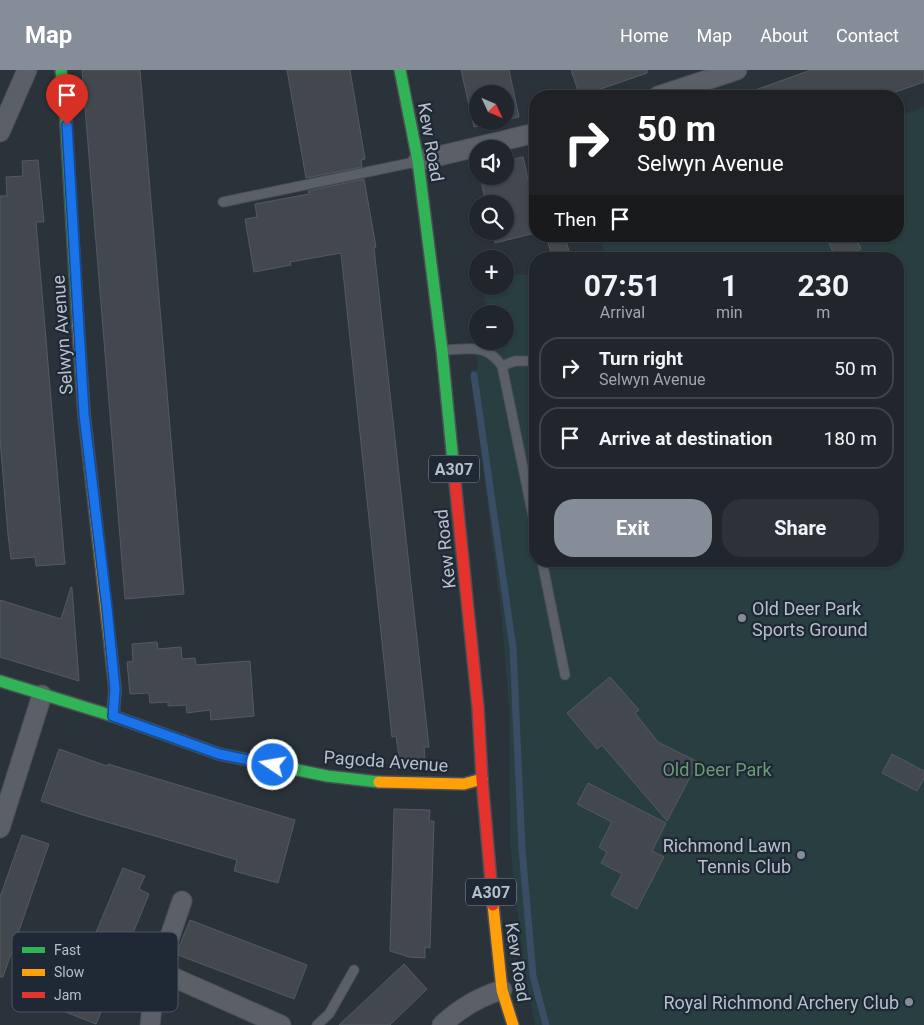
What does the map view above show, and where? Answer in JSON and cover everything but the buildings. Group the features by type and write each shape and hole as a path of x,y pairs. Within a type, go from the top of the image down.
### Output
{"street":[{"path":"0,132 27,70"},
{"name":"Selwyn Avenue","path":"61,70 65,106 84,414 115,689 113,716"},
{"name":"Kew Road","path":"400,70 418,161 442,350 478,698 482,779 495,933 502,990 512,1025"},
{"path":"676,90 737,70"},
{"path":"418,161 529,134"},
{"name":"Pagoda Avenue","path":"0,681 113,716 219,754 328,776 390,783 464,784 482,779"},
{"path":"0,828 42,695"},
{"path":"171,932 182,901"},
{"path":"178,980 258,1020 281,1025"},
{"path":"442,1025 468,1004 502,990"}],"lane":[{"path":"223,202 418,161"},
{"path":"442,350 484,349 497,358 502,366 529,497"},
{"path":"502,366 514,361 529,361"},
{"path":"543,567 565,675"},
{"path":"317,1025 330,1014 354,970"}],"green space":[{"name":"Old Deer Park","path":"924,107 924,1025 535,1025 527,984 510,842 509,707 502,621 472,378 474,372 478,369 476,350 514,350 514,305 486,305 483,295 514,295 514,275 529,276 529,567 904,567 904,252 605,252 601,242 904,242 904,114"}],"waterway":[{"path":"474,375 513,648 522,849 533,976 546,1025"}],"traffic: fast":[{"path":"61,70 65,106 78,325"},
{"path":"400,70 418,161 442,350 454,472"},
{"path":"0,681 113,716 219,754 327,776 379,782"}],"traffic: slow":[{"path":"78,325 84,414 115,689 113,716"},
{"path":"379,782 464,784 482,779"},
{"path":"493,905 502,990 513,1025"}],"traffic: jam":[{"path":"454,472 478,708 493,905"}],"place":[{"name":"Old Deer Park Sports Ground","path":"742,618"},
{"name":"Richmond Lawn Tennis Club","path":"801,855"},
{"name":"Royal Richmond Archery Club","path":"909,1002"}],"route":[{"path":"67,125 84,414 115,689 113,716 219,754 273,765"}]}
